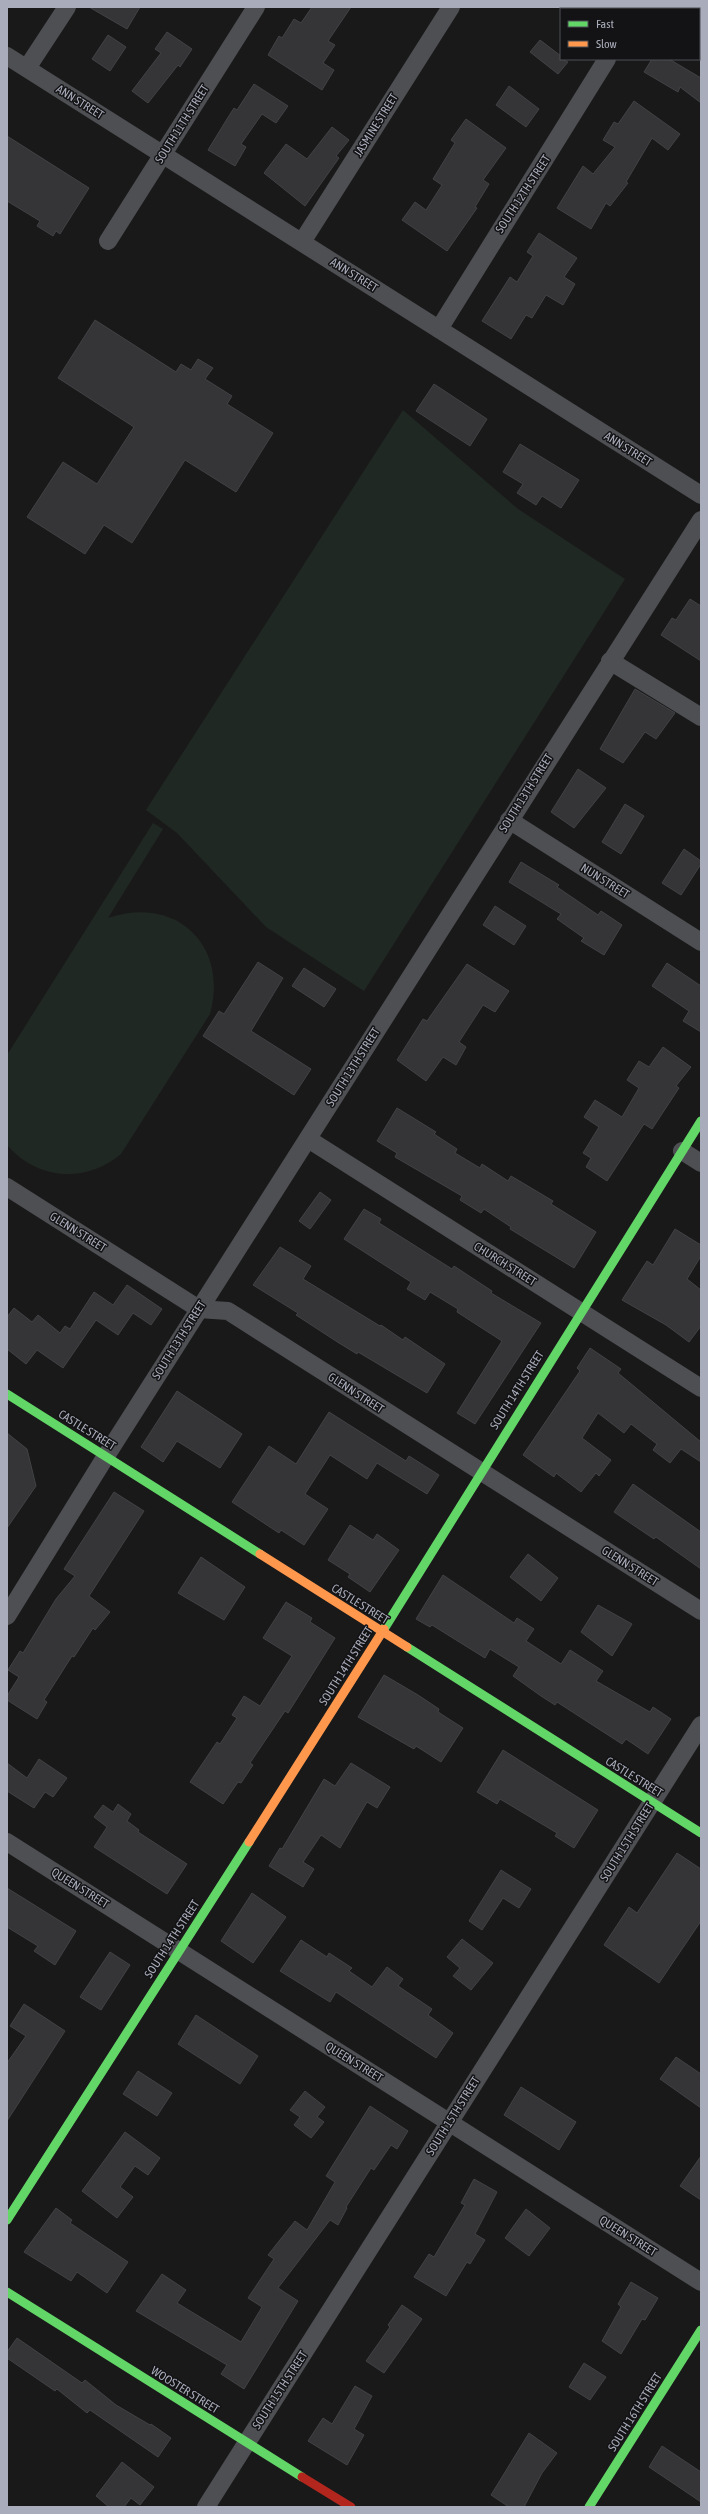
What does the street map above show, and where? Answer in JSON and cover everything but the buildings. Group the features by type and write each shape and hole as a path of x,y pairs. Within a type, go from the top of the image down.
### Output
{"street":[{"path":"27,68 66,7"},
{"name":"SOUTH 11TH STREET","path":"108,241 256,7"},
{"name":"JASMINE STREET","path":"302,242 451,7"},
{"name":"ANN STREET","path":"7,56 701,495"},
{"name":"SOUTH 12TH STREET","path":"438,329 606,60"},
{"name":"SOUTH 13TH STREET","path":"7,1616 199,1309 701,520"},
{"path":"610,661 701,717"},
{"name":"NUN STREET","path":"509,820 701,942"},
{"name":"SOUTH 14TH STREET","path":"7,2220 382,1632 701,1121"},
{"name":"CHURCH STREET","path":"308,1139 701,1388"},
{"path":"682,1151 701,1163"},
{"name":"GLENN STREET","path":"7,1187 199,1309 228,1311 480,1473 701,1611"},
{"name":"CASTLE STREET","path":"7,1394 701,1834"},
{"name":"SOUTH 15TH STREET","path":"206,2507 701,1725"},
{"name":"QUEEN STREET","path":"7,1842 701,2282"},
{"name":"WOOSTER STREET","path":"7,2292 246,2443 351,2507"},
{"name":"SOUTH 16TH STREET","path":"589,2507 701,2330"}],"shaded area":[{"path":"403,410 518,509 625,579 364,991 266,927 177,833 146,810"},
{"path":"153,823 163,829 108,918 132,913 155,913 175,920 191,931 204,947 212,966 214,989 210,1014 121,1154 107,1164 93,1170 77,1174 62,1174 47,1171 19,1157 7,1145 7,1055"}],"traffic: fast":[{"path":"384,1629 701,1121"},
{"path":"7,1394 260,1554"},
{"path":"407,1647 701,1833"},
{"path":"7,2220 249,1842"},
{"path":"7,2292 302,2477"},
{"path":"589,2507 701,2330"}],"traffic: slow":[{"path":"260,1554 407,1647"},
{"path":"249,1842 384,1629"}],"traffic: jam":[{"path":"302,2477 351,2507"}]}
